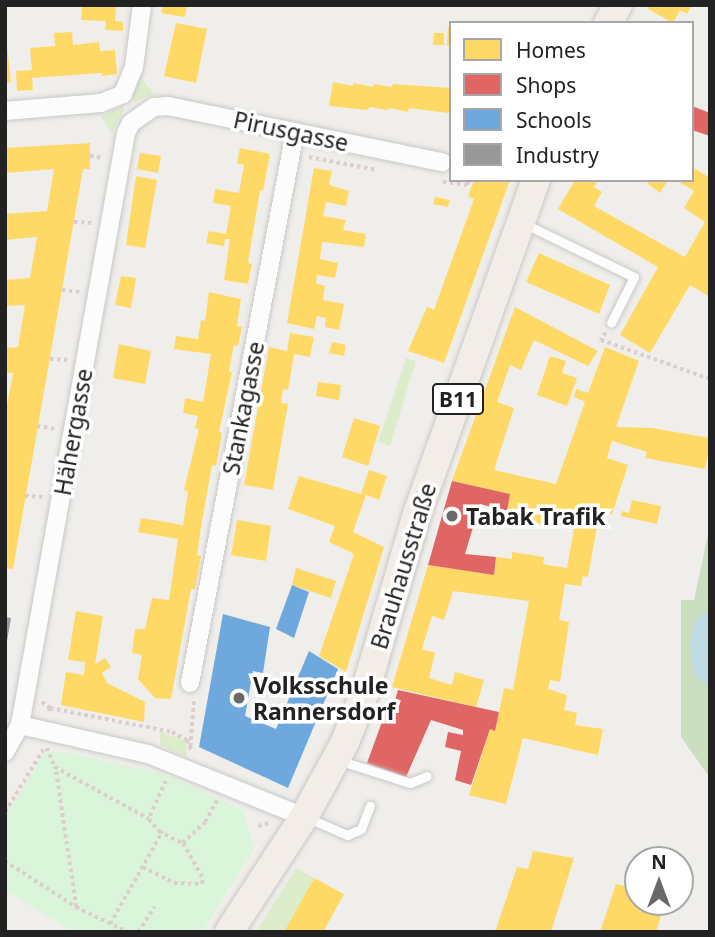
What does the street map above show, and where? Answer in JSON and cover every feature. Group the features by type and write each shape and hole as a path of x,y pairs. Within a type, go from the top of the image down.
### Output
{"main road":[{"path":"609,21 618,5"},
{"name":"Brauhausstraße","path":"229,932 304,817 336,759 365,692 418,511 535,182"}],"street":[{"path":"5,111 101,103 123,94 134,67 142,5"},
{"name":"Pirusgasse","path":"141,113 154,107 168,106 442,162"},
{"name":"Hähergasse","path":"5,752 20,725 126,133 141,113"},
{"name":"Stankagasse","path":"190,683 296,132"},
{"path":"20,725 47,737 148,754 304,817"}],"lane":[{"path":"520,222 634,277 611,323"},
{"path":"336,759 410,783 427,776"},
{"path":"304,817 347,835 360,829 370,806"}],"path":[{"path":"103,171 107,147"},
{"path":"291,154 386,172"},
{"path":"90,156 105,158"},
{"path":"441,181 467,185 468,182"},
{"path":"74,222 94,223 92,234"},
{"path":"80,305 84,280"},
{"path":"62,290 82,292"},
{"path":"611,323 601,340 710,379"},
{"path":"50,359 71,360 68,374"},
{"path":"37,426 59,429 57,442"},
{"path":"25,496 47,496 45,509"},
{"path":"190,683 195,705 190,749"},
{"path":"41,701 50,708 47,737 55,768 76,907"},
{"path":"47,737 59,746"},
{"path":"5,812 47,737"},
{"path":"55,768 149,818 162,832 182,843 202,877 202,884 174,883 143,867"},
{"path":"149,818 168,776"},
{"path":"182,843 205,822 220,796"},
{"path":"263,816 274,820"},
{"path":"110,923 162,832"},
{"path":"5,861 76,907 128,932"},
{"path":"138,932 153,907"}],"green space":[{"path":"140,77 154,94 135,102 132,98"},
{"path":"121,106 125,109 112,133 101,117"},
{"path":"406,358 416,361 390,446 378,442"},
{"path":"710,525 710,778 681,737 681,600 694,600"},
{"path":"160,732 184,740 187,745 186,757 160,745"},
{"path":"71,753 166,775 243,810 254,849 202,932 73,932 5,890 5,818 44,754"},
{"path":"296,868 314,878 284,932 256,932"}],"building: Homes":[{"path":"82,5 116,5 115,21 123,22 123,31 105,30 106,21 81,20"},
{"path":"163,5 187,5 185,17 161,13"},
{"path":"650,5 692,5 687,14 680,10 674,21 648,9"},
{"path":"176,23 207,29 196,83 164,76"},
{"path":"5,27 11,82 5,83"},
{"path":"72,32 73,45 99,42 100,51 115,50 117,74 32,78 33,90 17,91 16,71 32,70 30,48 55,46 54,33"},
{"path":"434,33 444,33 444,45 433,45"},
{"path":"333,82 353,86 353,83 373,87 374,84 392,87 393,84 449,88 448,113 409,108 408,112 389,108 369,107 368,110 329,106"},
{"path":"90,143 90,169 83,169 13,569 5,568 5,415 13,373 5,373 5,348 18,347 25,305 5,306 5,280 30,278 37,237 5,240 5,214 47,211 54,169 5,173 5,148"},
{"path":"240,148 270,154 263,191 260,190 248,263 252,264 248,284 224,280 230,239 225,239 224,246 206,243 209,231 226,234 231,206 213,203 215,189 239,193 244,165 237,163"},
{"path":"140,153 161,156 158,173 137,169"},
{"path":"314,168 332,171 329,185 349,191 346,206 326,202 323,216 346,220 343,230 366,234 364,247 322,242 320,259 338,263 335,278 317,275 316,283 325,286 323,300 344,304 339,330 325,327 326,318 317,316 314,329 287,323"},
{"path":"694,168 710,178 710,297 690,285 650,353 620,335 658,267 558,209 574,182 597,182 594,187 602,192 594,206 685,257 705,222 684,208 694,191 679,182 694,182"},
{"path":"136,176 157,180 145,248 126,245"},
{"path":"473,182 509,182 444,363 408,351 427,307 434,310 474,199 468,196"},
{"path":"648,182 667,182 660,193"},
{"path":"435,197 450,200 448,207 433,204"},
{"path":"539,253 610,285 599,314 526,282"},
{"path":"121,276 136,278 131,308 115,305"},
{"path":"209,292 241,299 237,326 242,327 238,346 234,345 229,371 232,372 219,432 222,433 216,466 212,465 201,527 197,555 201,556 195,589 191,589 171,699 155,698 138,679 142,655 132,653 135,629 145,629 152,598 169,600 178,539 138,532 141,518 183,525 188,491 184,490 199,429 195,428 198,416 183,413 185,398 203,402 211,354 174,349 176,336 198,339 201,320 205,321"},
{"path":"515,307 598,351 588,366 534,340 521,370 510,365 497,402 514,408 494,470 556,484 585,402 574,397 576,389 588,393 605,347 639,361 616,427 652,428 710,438 710,444 705,469 645,458 647,452 612,441 607,458 628,465 612,514 595,510 593,521 598,521 588,577 583,576 581,586 565,584 559,620 569,622 560,682 550,680 548,689 567,695 564,710 577,713 575,725 603,729 598,755 523,738 506,804 469,795 490,729 495,731 504,688 513,690 529,601 453,591 444,620 432,616 422,649 435,653 429,678 452,685 455,672 484,680 476,707 392,687 428,565 494,575 496,557 512,559 512,552 544,557 543,564 567,568 575,524 553,520 551,526 520,519 521,513 507,511 510,494 452,481"},
{"path":"290,333 314,337 310,357 294,354 288,390 283,389 281,403 288,404 273,490 244,485 269,347 287,351"},
{"path":"332,342 346,345 344,356 329,353"},
{"path":"119,344 151,351 145,384 113,378"},
{"path":"550,356 566,361 562,373 577,378 567,406 537,395"},
{"path":"318,382 341,385 339,400 316,396"},
{"path":"354,418 380,426 368,466 342,457"},
{"path":"369,470 387,476 379,500 366,495 353,532 384,547 346,672 319,656 354,554 329,542 335,526 288,509 299,476 361,494"},
{"path":"632,500 661,506 657,524 621,516 622,511 629,513"},
{"path":"237,520 271,526 266,561 231,555"},
{"path":"296,568 336,581 331,598 292,585"},
{"path":"76,611 103,616 95,664 105,658 111,667 102,673 107,683 145,702 144,722 61,705 66,672 84,675 85,662 68,660"},
{"path":"533,851 574,858 551,932 495,932 517,867 528,869"},
{"path":"314,878 344,894 323,932 284,932"},
{"path":"616,884 624,885 624,916 661,916 656,932 600,932"}],"building: Shops":[{"path":"694,107 710,113 710,136 694,131"},
{"path":"452,481 510,494 507,511 480,504 465,554 496,557 494,575 428,565"},
{"path":"398,690 499,712 495,731 490,729 471,785 455,780 461,751 445,747 448,732 463,735 463,730 431,720 406,777 367,763 387,708 392,710"}],"building: Schools":[{"path":"292,585 309,592 294,638 276,629"},
{"name":"Volksschule Rannersdorf","path":"223,614 270,627 263,673 253,671 245,716 276,729 309,651 338,669 288,788 199,747"}],"building: Industry":[{"path":"5,617 11,618 7,641 5,641"}],"waterway":[{"path":"710,630 707,645 710,666"}],"place":[{"name":"Tabak Trafik","path":"452,516"},
{"name":"Volksschule Rannersdorf","path":"239,698"}]}
